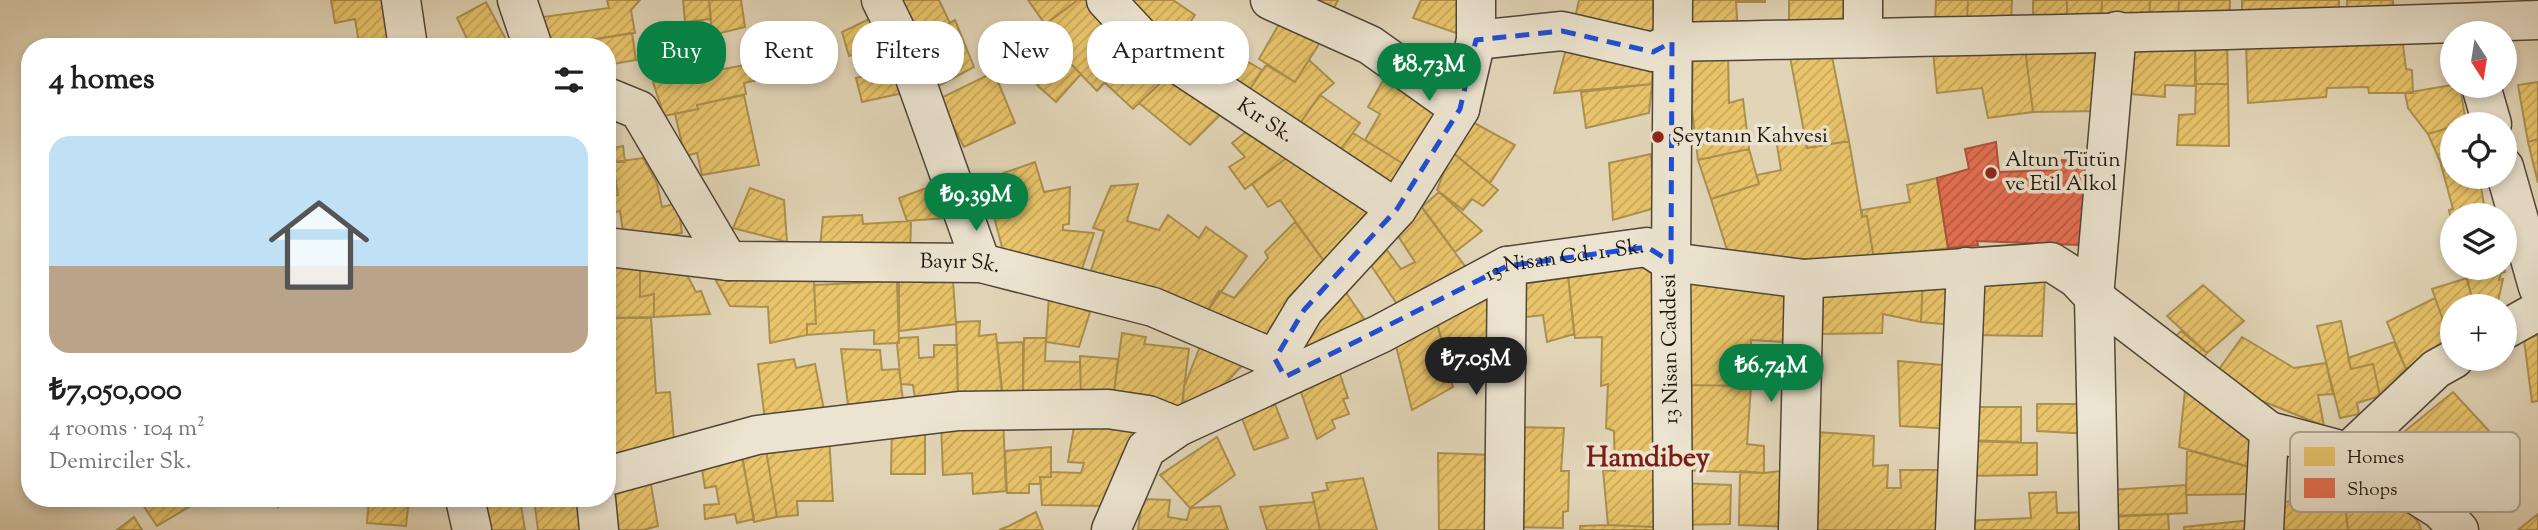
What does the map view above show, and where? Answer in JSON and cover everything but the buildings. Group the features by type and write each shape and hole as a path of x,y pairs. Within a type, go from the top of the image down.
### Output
{"street":[{"path":"401,0 407,38"},
{"path":"517,0 530,38"},
{"path":"881,0 904,47 981,263"},
{"name":"Kır Sk.","path":"1106,0 1146,43 1397,209"},
{"path":"1270,0 1370,45 1460,109"},
{"path":"1280,368 1304,310 1397,209 1460,109 1476,40 1476,0"},
{"name":"13 Nisan Caddesi","path":"1673,0 1673,530"},
{"path":"1863,0 1863,38"},
{"path":"1476,40 1562,31 1653,52 1672,42 2117,32 2209,33 2463,19 2538,20"},
{"path":"2099,530 2094,297 2117,32"},
{"path":"616,101 639,110 728,261"},
{"path":"2510,189 2538,287"},
{"name":"13 Nisan Cd. 1. Sk.","path":"1111,530 1146,449 1178,427 1280,368 1380,334 1507,266 1647,247 1671,262 1804,279 2051,262 2076,278 2094,297 2269,431"},
{"name":"Bayır Sk.","path":"616,248 728,261 981,263 1153,307 1280,368"},
{"path":"1504,530 1507,266"},
{"path":"1955,530 1966,267"},
{"path":"1798,530 1804,279"},
{"path":"2517,323 2538,311"},
{"path":"2369,432 2440,367"},
{"path":"616,473 757,435 959,411 1108,409 1148,415 1178,427"},
{"path":"2264,530 2269,431 2290,437"},
{"path":"468,507 472,530"},
{"path":"597,507 599,530"},
{"path":"2442,512 2459,530"}],"highlighted area":[{"path":"1562,31 1653,52 1672,42 1671,262 1647,247 1507,266 1285,377 1275,359 1304,310 1397,209 1460,109 1476,40"}],"place":[{"name":"Şeytanın Kahvesi","path":"1658,137"},
{"name":"Altun Tütün ve Etil Alkol","path":"1991,173"}],"district":[{"name":"Hamdibey","path":"1648,459"}]}
